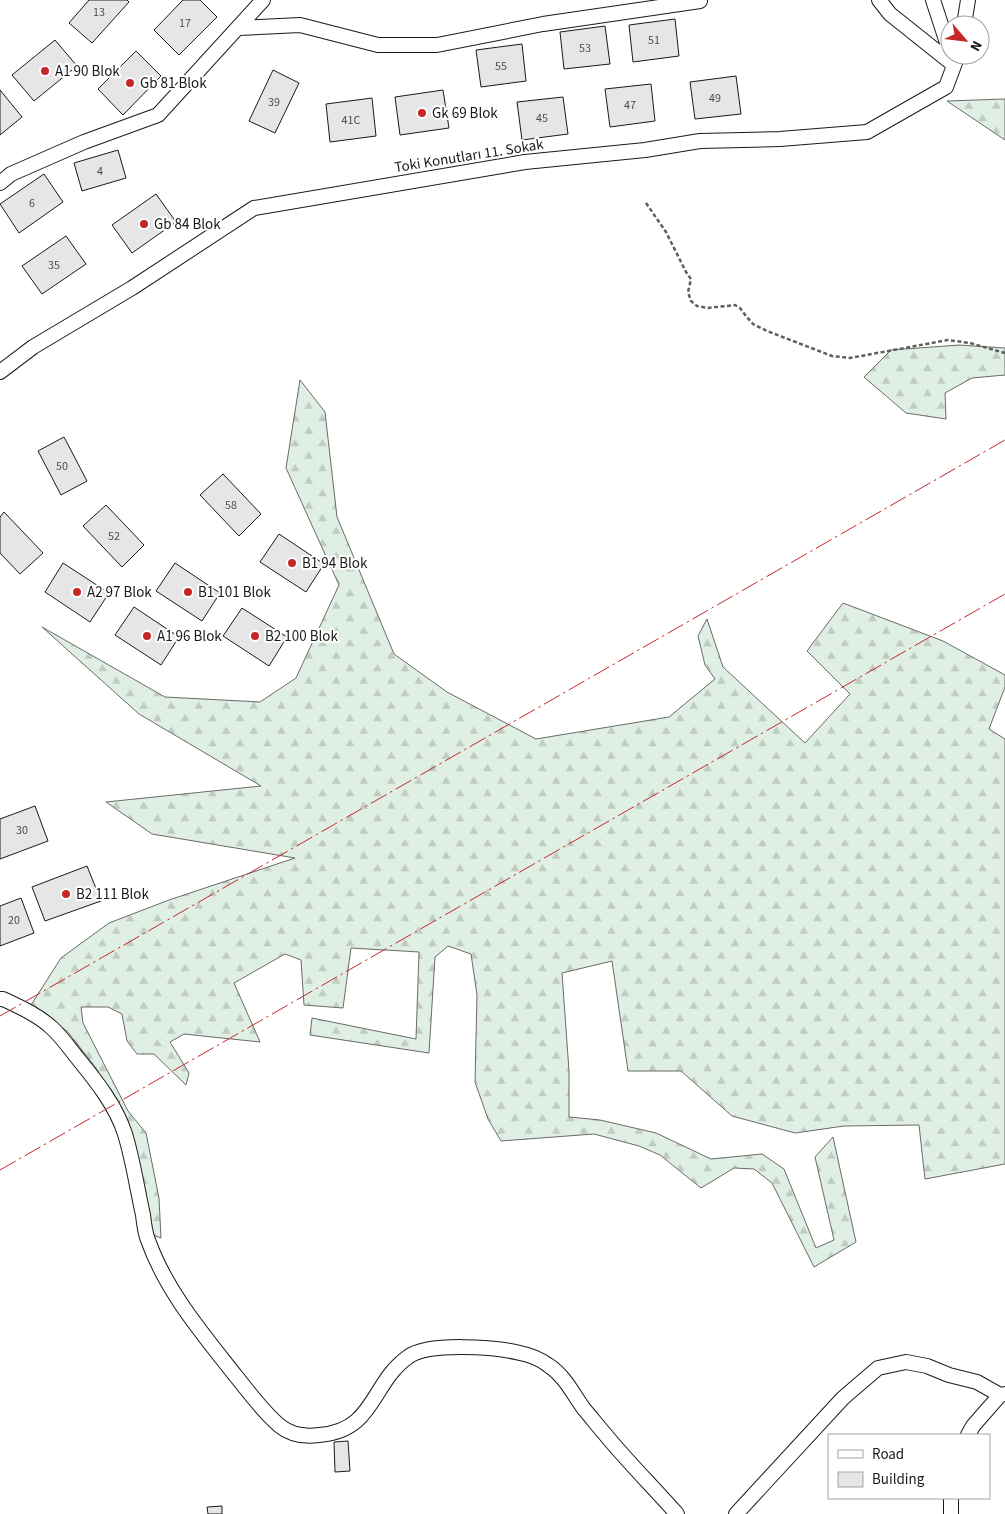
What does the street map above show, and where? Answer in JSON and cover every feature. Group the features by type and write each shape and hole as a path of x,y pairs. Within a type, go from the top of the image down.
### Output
{"street":[{"path":"0,182 11,174 84,142 158,115 263,0"},
{"path":"879,0 890,14 940,48"},
{"path":"933,0 940,20"},
{"path":"966,15 968,0"},
{"path":"238,28 300,25 378,45 437,45 543,24 700,1"},
{"name":"Toki Konutları 11. Sokak","path":"0,372 34,347 132,288 254,208 525,162 645,150 700,141 867,132 946,87 951,65"},
{"path":"0,999 26,1010 51,1028 73,1052 100,1087 116,1114 124,1133 148,1239 160,1268 179,1300 208,1340 261,1406 280,1426 295,1435 310,1436 331,1434 346,1428 361,1418 397,1367 410,1355 425,1350 474,1347 522,1353 537,1358 551,1367 565,1380 604,1434 677,1514"},
{"path":"736,1514 843,1398 878,1368 906,1362 927,1366 949,1375 977,1382 1003,1395 973,1426 969,1434"},
{"path":"951,1514 952,1499"}],"path":[{"path":"646,203 666,232 691,279 688,292 691,301 698,306 708,308 735,305 740,308 753,324 832,356 850,358 948,340 970,342 1005,353"}],"green space":[{"path":"1005,99 1005,140 947,101"},
{"path":"959,345 1005,348 1005,375 972,378 945,393 946,419 906,413 864,377 891,350"},
{"path":"300,380 325,412 337,517 394,654 447,692 536,739 669,717 715,679 705,665 698,636 707,619 723,667 805,743 850,694 807,651 843,603 943,641 1005,675 1005,687 989,729 1005,739 1005,1164 925,1179 919,1125 844,1126 795,1133 732,1116 681,1071 628,1071 612,961 562,973 569,1071 569,1117 600,1120 656,1133 711,1159 762,1154 784,1169 816,1248 834,1240 815,1157 833,1137 856,1242 814,1267 772,1183 754,1169 734,1168 701,1188 660,1155 639,1146 594,1134 501,1141 488,1119 475,1082 477,995 471,954 448,946 435,957 429,1053 310,1035 312,1018 416,1039 419,952 351,948 343,1008 304,1005 301,960 285,954 234,983 260,1042 184,1034 170,1042 189,1073 186,1085 154,1054 137,1054 127,1041 122,1014 108,1007 81,1007 83,1023 128,1111 146,1133 159,1198 161,1238 153,1235 132,1134 96,1068 67,1031 31,1005 61,958 109,923 169,900 295,858 152,834 106,802 261,786 139,714 42,627 165,697 260,702 296,678 339,585 286,468"}],"building":[{"path":"89,0 127,0 129,2 92,43 69,23"},
{"path":"183,0 200,0 217,17 179,55 154,30"},
{"path":"675,19 679,56 633,62 629,25"},
{"path":"605,26 610,64 564,69 560,32"},
{"name":"A1 90 Blok","path":"55,40 77,66 34,101 12,75"},
{"path":"522,44 526,81 481,87 476,50"},
{"name":"Gb 81 Blok","path":"136,51 161,76 123,115 98,89"},
{"path":"273,70 299,83 275,133 249,121"},
{"path":"736,76 741,114 695,119 690,82"},
{"path":"651,84 655,121 610,127 605,89"},
{"path":"0,90 22,117 0,135"},
{"name":"Gk 69 Blok","path":"443,90 449,128 400,135 395,97"},
{"path":"563,97 568,134 522,140 517,102"},
{"path":"372,98 376,136 330,142 326,104"},
{"path":"118,150 126,178 82,191 74,163"},
{"path":"44,174 63,202 19,233 0,204"},
{"name":"Gb 84 Blok","path":"156,194 176,222 132,253 112,225"},
{"path":"66,236 86,264 42,294 22,266"},
{"path":"64,437 87,481 61,495 38,451"},
{"path":"223,474 261,514 239,536 200,495"},
{"path":"106,505 144,545 122,567 83,526"},
{"path":"4,512 43,553 20,574 0,553 0,517"},
{"name":"B1 94 Blok","path":"279,534 324,564 306,592 260,562"},
{"name":"A2 97 Blok","path":"63,563 109,593 90,622 45,592"},
{"name":"B1 101 Blok","path":"175,563 220,593 202,621 156,591"},
{"name":"A1 96 Blok","path":"134,607 179,637 161,665 115,635"},
{"name":"B2 100 Blok","path":"242,608 287,637 269,666 223,636"},
{"path":"35,806 48,841 0,859 0,819"},
{"name":"B2 111 Blok","path":"87,866 101,901 45,921 32,887"},
{"path":"21,898 34,933 0,946 0,906"},
{"path":"348,1441 350,1471 335,1472 334,1442"},
{"path":"222,1506 222,1514 208,1514 207,1507"}],"power":[{"path":"0,1016 1005,440"},
{"path":"0,1170 1005,594"}],"place":[{"name":"A1 90 Blok","path":"45,71"},
{"name":"Gb 81 Blok","path":"130,83"},
{"name":"Gk 69 Blok","path":"422,113"},
{"name":"Gb 84 Blok","path":"144,224"},
{"name":"B1 94 Blok","path":"292,563"},
{"name":"A2 97 Blok","path":"77,592"},
{"name":"B1 101 Blok","path":"188,592"},
{"name":"A1 96 Blok","path":"147,636"},
{"name":"B2 100 Blok","path":"255,636"},
{"name":"B2 111 Blok","path":"66,894"}]}
